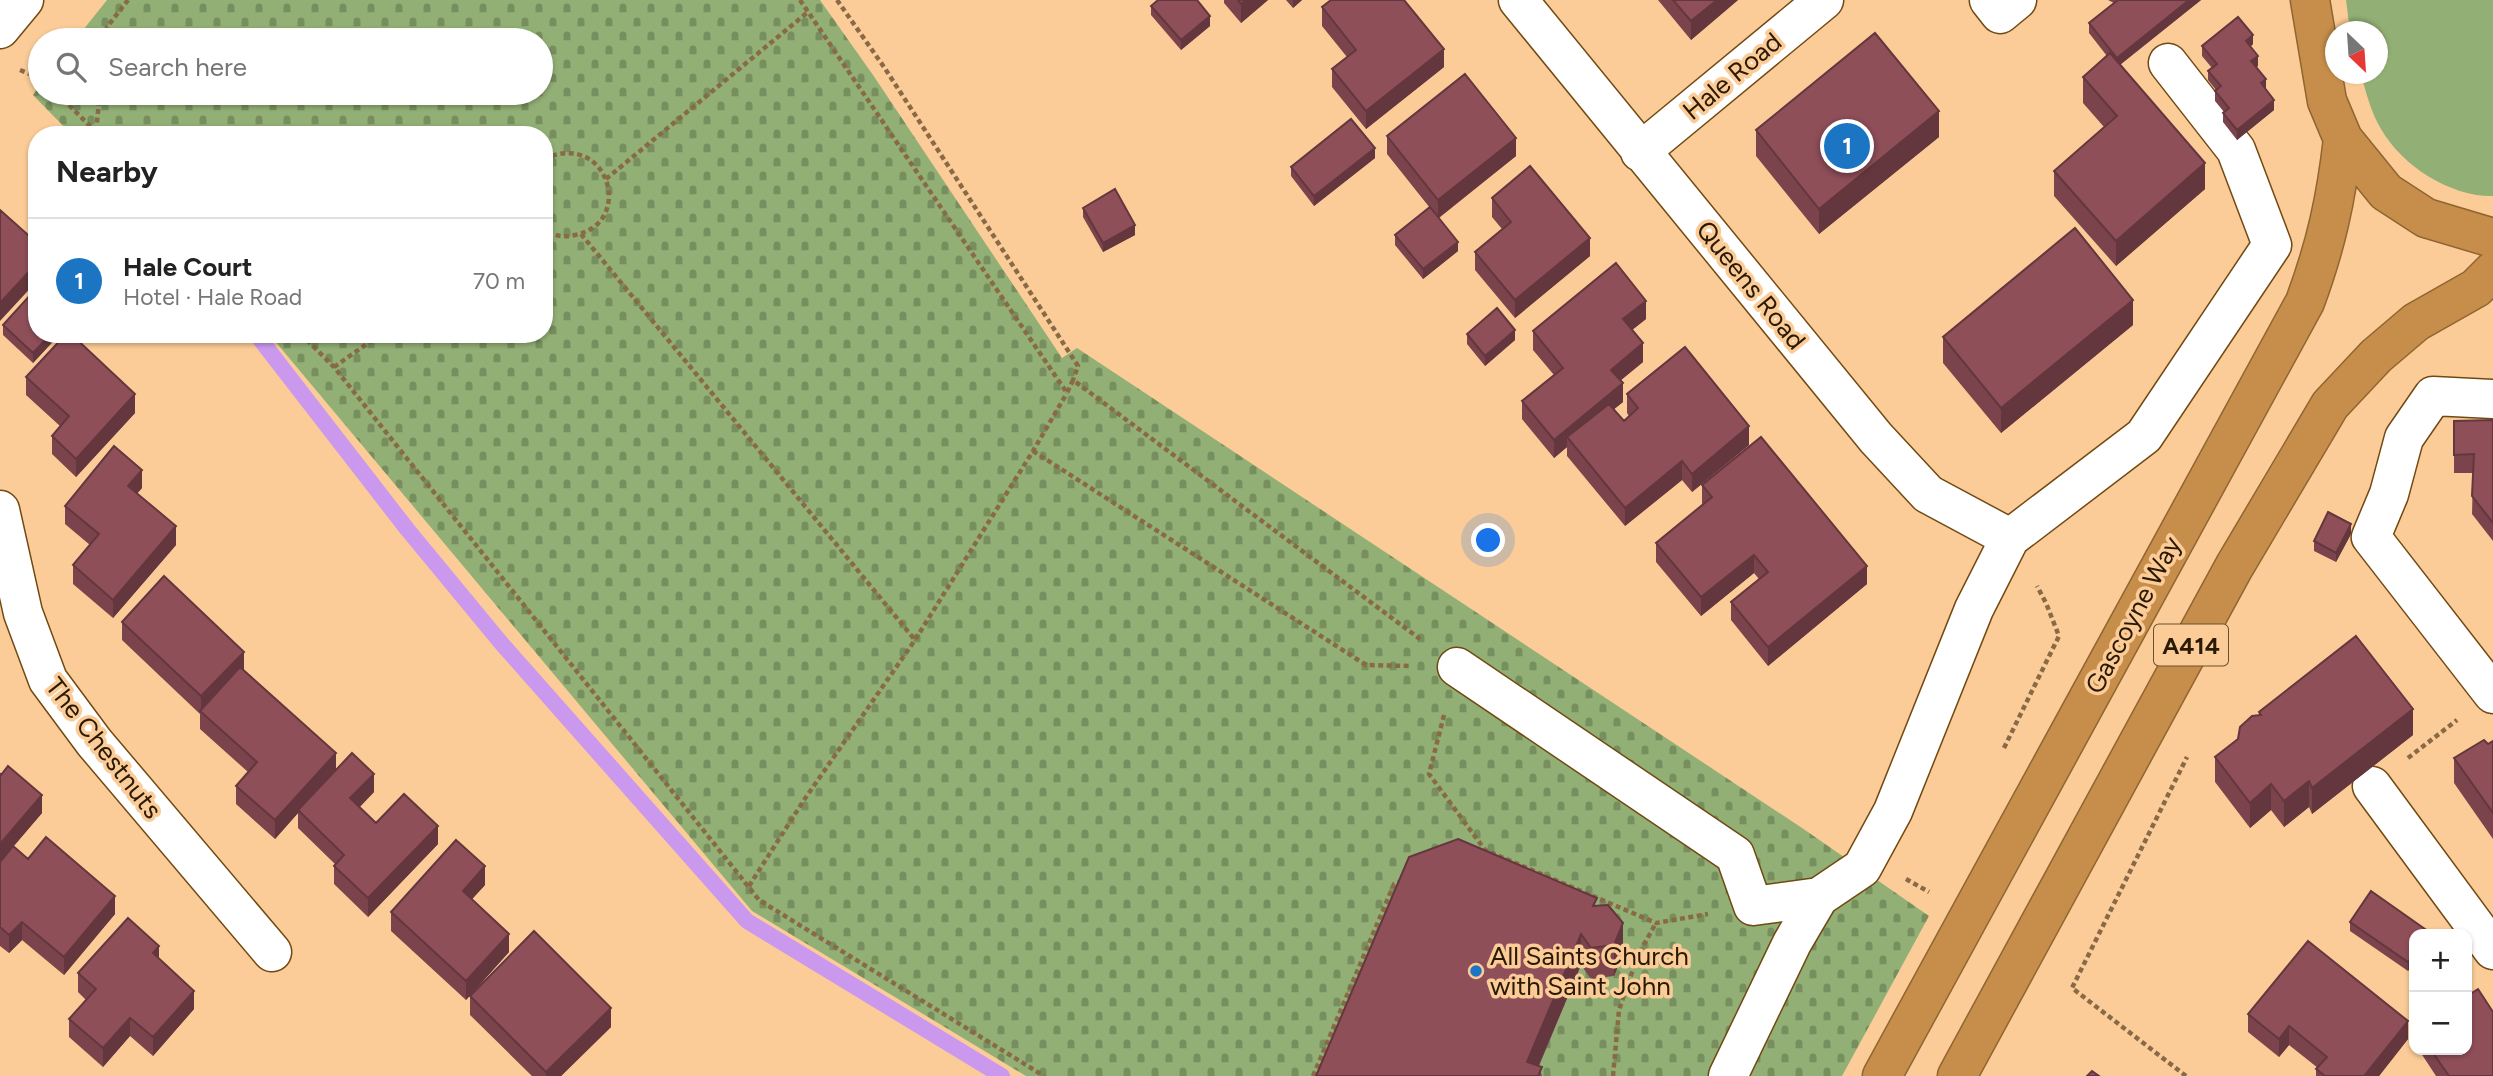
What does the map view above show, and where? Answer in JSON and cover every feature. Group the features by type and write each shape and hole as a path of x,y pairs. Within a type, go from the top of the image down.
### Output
{"highway":[{"path":"2310,0 2327,101 2343,139 2386,192 2426,218 2493,238"},
{"name":"Gascoyne Way","path":"1882,1076 2305,302 2320,260 2335,202 2343,139"},
{"name":"A414","path":"1957,1076 2234,568 2330,405 2376,356 2416,322 2476,288 2493,271"}],"street":[{"path":"0,29 24,0"},
{"name":"Queens Road","path":"1518,0 1876,439 1928,494 2010,538"},
{"name":"Hale Road","path":"1640,152 1824,0"},
{"path":"1989,0 2000,14 2017,0"},
{"path":"1457,667 1735,855 1753,906 1819,897 1863,868 1893,811 1974,609 2010,538 2144,436 2272,245 2235,150 2168,63"},
{"path":"2493,399 2432,396 2404,438 2389,494 2371,537 2493,693"},
{"name":"The Chestnuts","path":"0,510 23,613 48,680 94,742 272,952"},
{"path":"2372,786 2486,941"},
{"path":"1728,1076 1792,943 1819,897"}],"path":[{"path":"107,28 128,0"},
{"path":"800,0 1067,393"},
{"path":"749,887 804,800 915,640 1033,452 1067,393 1077,366 884,67 837,0"},
{"path":"607,179 808,12"},
{"path":"69,105 91,126"},
{"path":"98,126 99,105"},
{"path":"553,155 570,151 594,161 607,179 610,193 603,217 593,229 567,237 553,234"},
{"path":"581,234 915,640"},
{"path":"310,343 334,367 759,900 1044,1076"},
{"path":"334,367 368,343"},
{"path":"1073,380 1457,667"},
{"path":"1033,452 1366,665 1457,667"},
{"path":"1999,759 2059,636 2046,603 2010,538"},
{"path":"1457,667 1429,774 1485,850 1656,923 1753,906"},
{"path":"2372,786 2493,693"},
{"path":"2186,1076 2072,988 2191,749"},
{"path":"1472,855 1485,850"},
{"path":"1313,1076 1394,884 1407,879"},
{"path":"1613,1076 1619,1010 1638,955 1656,923"}],"green space":[{"path":"107,0 820,0 1062,358 1077,348 1805,830 1929,916 1842,1076 1026,1076 752,911 277,343 553,343 553,126 63,126 43,105 553,105 553,28 85,28"},
{"path":"2346,0 2493,0 2493,196 2461,191 2429,177 2390,143 2374,116 2364,84 2388,84 2388,21 2349,21"}],"building":[{"path":"1158,0 1197,0 1210,16 1181,40 1151,6"},
{"path":"1331,0 1404,0 1444,49 1366,111 1332,69 1356,50 1322,7"},
{"path":"1673,0 1717,0 1691,21"},
{"path":"2118,0 2189,0 2117,58 2089,23"},
{"path":"2238,17 2253,35 2246,41 2258,56 2251,61 2266,79 2261,83 2274,100 2237,130 2223,113 2229,108 2215,91 2221,86 2208,71 2217,64 2202,46"},
{"path":"1875,33 1939,111 1819,209 1756,130"},
{"path":"2110,53 2205,163 2116,241 2054,171 2117,116 2083,77"},
{"path":"1465,74 1516,138 1438,200 1387,136"},
{"path":"1351,119 1375,148 1314,196 1291,167"},
{"path":"1530,166 1590,238 1515,300 1475,252 1511,222 1492,198"},
{"path":"1115,189 1135,225 1103,243 1083,208"},
{"path":"1430,207 1458,242 1423,269 1395,235"},
{"path":"0,210 28,235 28,273 0,303"},
{"path":"2075,228 2133,300 2001,408 1943,337"},
{"path":"1616,263 1646,301 1623,319 1643,343 1611,370 1623,383 1554,440 1522,401 1563,368 1533,331"},
{"path":"28,297 28,343 42,343 33,353 3,325"},
{"path":"1497,308 1515,330 1485,356 1467,334"},
{"path":"58,343 81,343 135,394 76,459 52,436 69,416 26,377"},
{"path":"1685,347 1749,426 1692,474 1682,461 1625,508 1567,437 1609,404 1624,421 1638,408 1627,394"},
{"path":"2493,420 2493,523 2472,496 2474,454 2454,455 2454,421"},
{"path":"1761,437 1867,566 1768,647 1731,602 1768,572 1754,555 1701,597 1656,543 1712,497 1702,485"},
{"path":"114,446 142,470 128,486 176,526 113,600 73,565 99,534 65,506"},
{"path":"2328,512 2351,524 2336,553 2314,541"},
{"path":"164,576 244,652 201,696 122,622"},
{"path":"2356,636 2413,709 2312,788 2309,781 2284,801 2271,784 2250,803 2215,757 2238,739 2240,727 2252,716 2261,715 2259,712"},
{"path":"240,667 336,753 275,820 236,786 257,762 200,711"},
{"path":"2484,740 2488,744 2493,741 2493,813 2454,758"},
{"path":"352,753 374,774 350,798 376,823 404,794 438,826 368,898 334,866 344,855 298,810"},
{"path":"8,766 42,795 0,844 0,774"},
{"path":"46,837 115,896 64,957 22,922 9,935 0,927 0,862 13,846 28,859"},
{"name":"All Saints Church with Saint John","path":"1458,839 1597,898 1593,906 1608,905 1623,923 1614,945 1591,948 1581,934 1527,1062 1542,1067 1538,1076 1316,1076 1409,857"},
{"path":"456,840 485,866 463,891 509,934 466,981 391,912"},
{"path":"2371,891 2425,929 2409,929 2408,962 2350,922"},
{"path":"128,918 159,946 153,953 194,991 153,1037 130,1018 103,1048 69,1019 96,989 78,973"},
{"path":"534,931 611,1008 546,1072 470,996"},
{"path":"2308,941 2408,1021 2364,1076 2325,1076 2316,1069 2327,1057 2289,1026 2279,1039 2248,1014"},
{"path":"2478,989 2493,1012 2493,1076 2449,1076 2434,1055 2472,1055 2472,993"}],"waterway":[{"path":"263,343 407,529 502,644 747,921 1002,1076"}],"place":[{"name":"Hale Court","path":"1847,146"},
{"name":"All Saints Church with Saint John","path":"1476,971"}]}
